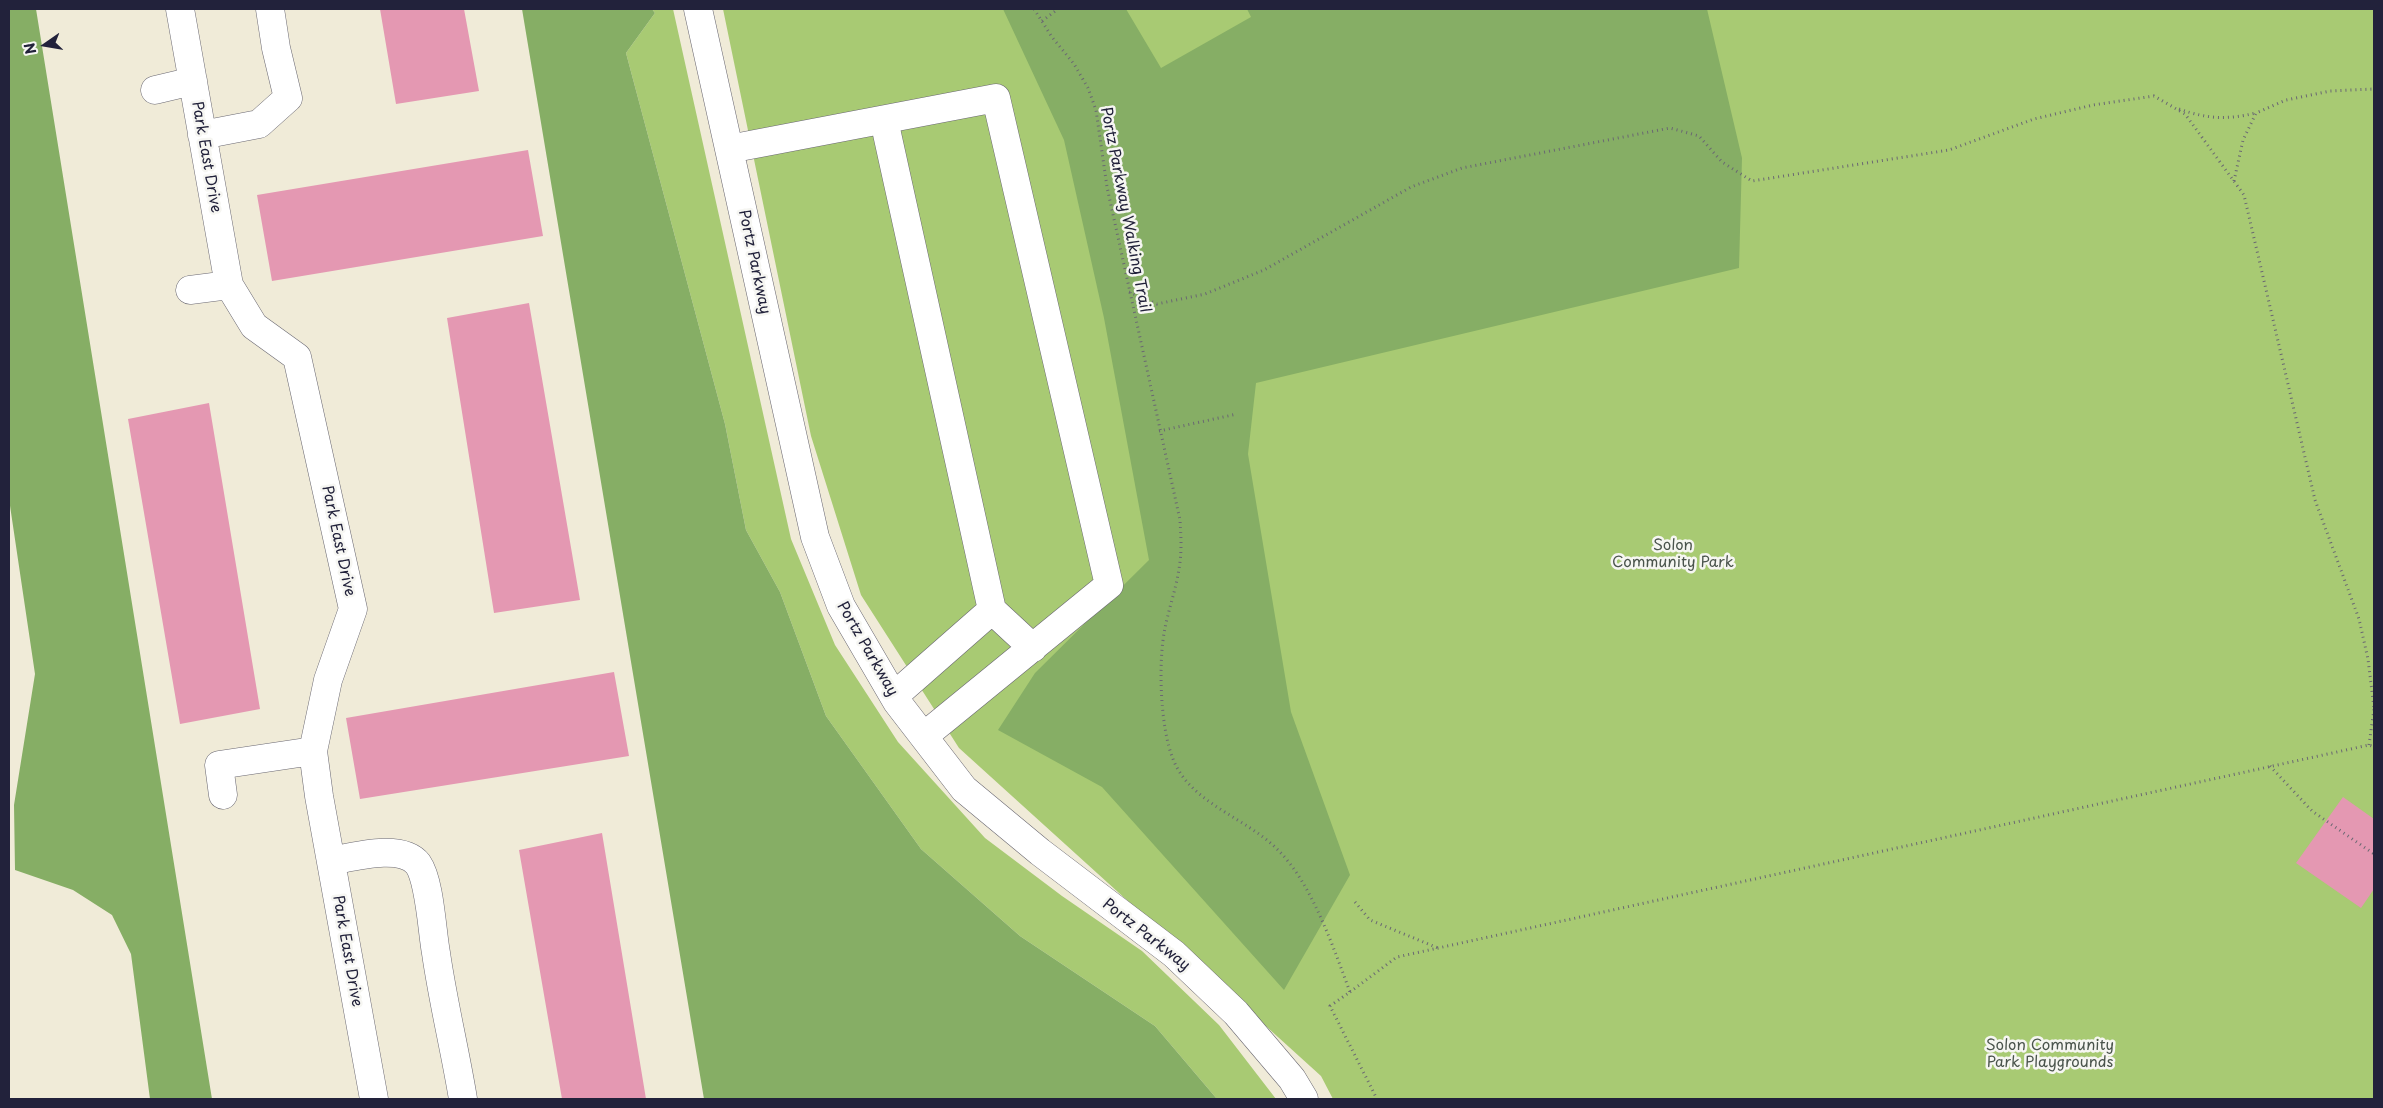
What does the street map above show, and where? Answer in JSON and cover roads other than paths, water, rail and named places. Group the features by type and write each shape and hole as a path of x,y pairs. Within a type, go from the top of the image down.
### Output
{"street":[{"name":"Park East Drive","path":"180,9 229,285 254,326 297,357 353,609 328,680 313,751 374,1099"},
{"path":"202,136 259,124 288,98 276,48 270,9"},
{"name":"Portz Parkway","path":"698,9 815,537 841,606 894,696 964,789 1040,852 1174,954 1236,1013 1292,1079 1304,1099"},
{"path":"156,90 193,82"},
{"path":"729,149 996,98 1109,585 924,736"},
{"path":"884,120 992,610 1033,648"},
{"path":"190,290 229,285"},
{"path":"894,696 992,610"},
{"path":"223,794 219,765 313,751"},
{"path":"331,861 370,855 401,853 418,864 426,886 442,988 463,1099"}],"park label":[{"name":"Solon Community Park","path":"1673,554"},
{"name":"Solon Community Park Playgrounds","path":"2050,1054"}]}
